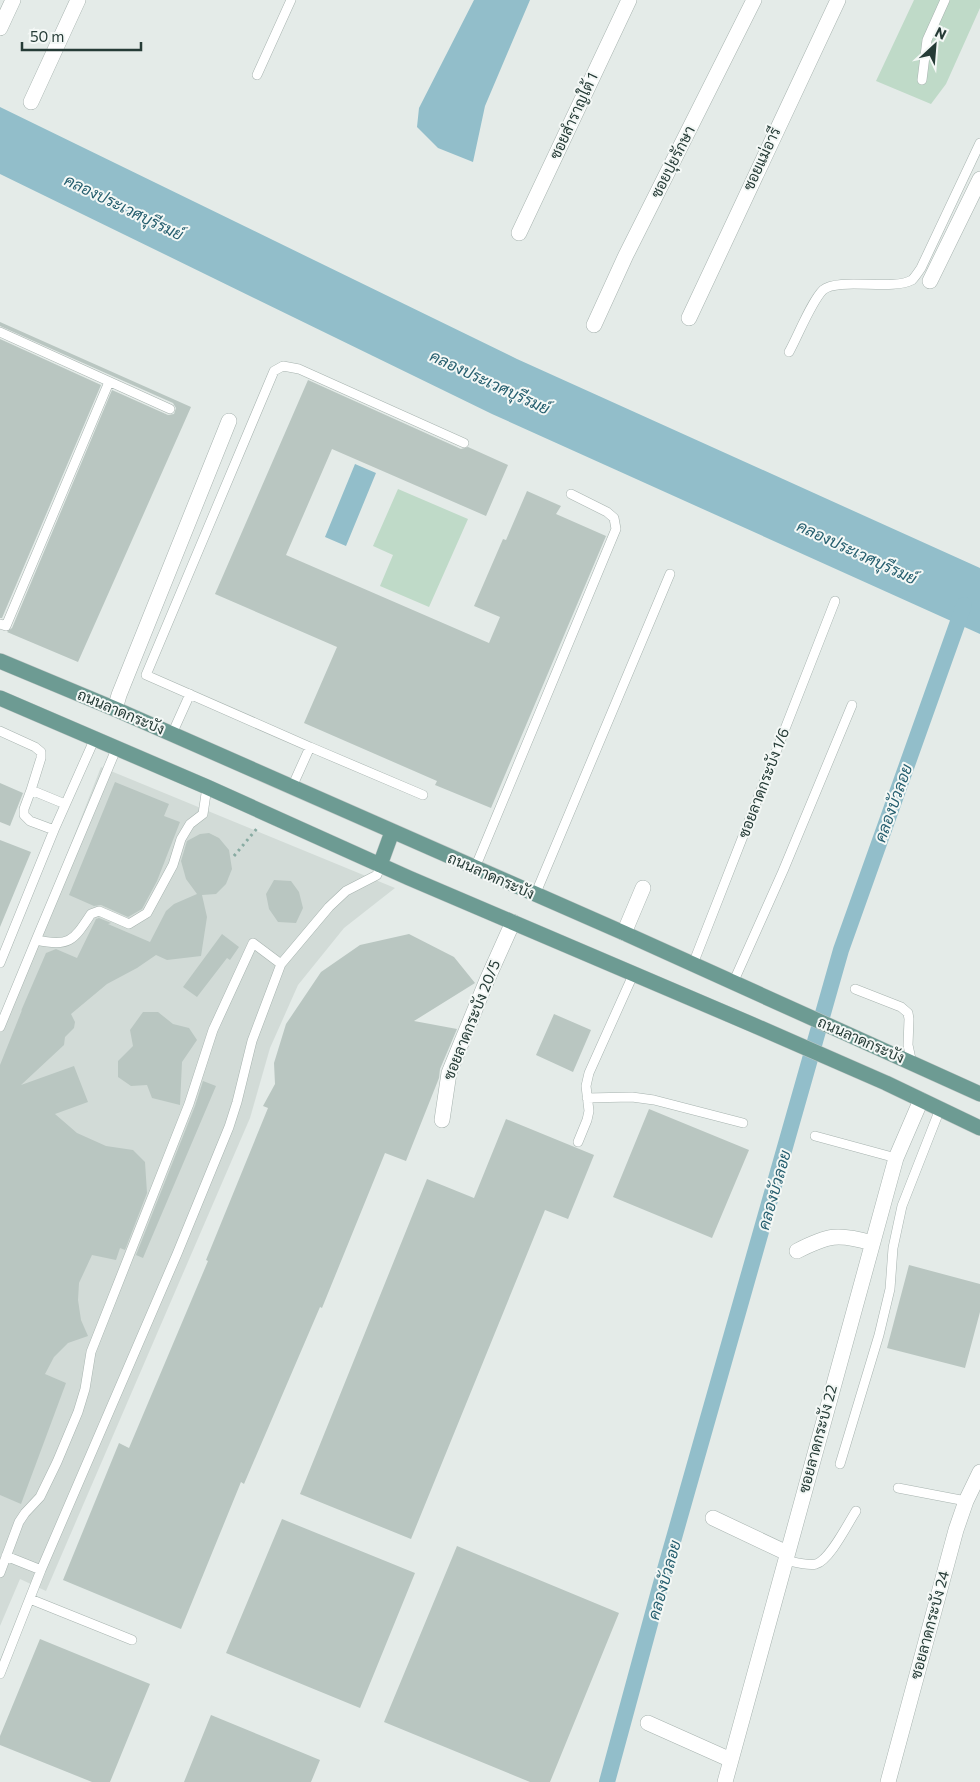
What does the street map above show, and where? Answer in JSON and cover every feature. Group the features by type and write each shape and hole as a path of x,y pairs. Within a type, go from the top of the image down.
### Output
{"main road":[{"name":"ถนนลาดกระบัง","path":"0,661 292,786 392,832 761,994 980,1094"},
{"name":"ถนนลาดกระบัง","path":"0,698 117,747 380,865 886,1083 980,1128"},
{"path":"380,865 392,832"}],"street":[{"path":"0,28 13,0"},
{"path":"30,102 78,0"},
{"name":"ซอยสำราญใต้ 1","path":"519,233 629,0"},
{"name":"ซอยปุยรักษา","path":"594,326 626,255 754,0"},
{"name":"ซอยแม่อารี","path":"689,318 838,0"},
{"path":"930,281 980,179"},
{"path":"115,709 229,421"},
{"path":"624,933 643,888"},
{"name":"ซอยลาดกระบัง 20/5","path":"442,1120 449,1073 486,980 513,922"},
{"name":"ซอยลาดกระบัง 22","path":"725,1782 896,1158 921,1100"},
{"path":"797,1251 820,1240 837,1236 872,1243"},
{"name":"ซอยลาดกระบัง 24","path":"888,1782 956,1530 966,1501 980,1472"},
{"path":"713,1518 786,1557"},
{"path":"648,1723 731,1760"}],"lane":[{"path":"257,75 292,0"},
{"path":"922,80 927,40 945,0"},
{"path":"789,352 818,297 825,288 846,285 900,283 912,280 921,268 980,143"},
{"path":"0,332 170,409"},
{"path":"423,796 146,675 274,372 283,366 299,369 464,443"},
{"path":"0,624 6,626 109,382"},
{"path":"474,868 616,529 614,518 607,512 571,494"},
{"path":"535,895 670,574"},
{"name":"ซอยลาดกระบัง 1/6","path":"693,964 835,601"},
{"path":"172,734 190,694"},
{"path":"733,983 783,871 852,704"},
{"path":"0,731 35,747 41,752 41,758 24,815 30,821 54,830"},
{"path":"0,963 54,830 95,738"},
{"path":"0,1027 117,747"},
{"path":"292,786 310,747"},
{"path":"36,940 68,942 76,937 91,914 99,911 129,924 147,913 173,865 181,839 190,824 202,814 207,787"},
{"path":"31,790 65,804"},
{"path":"0,1674 229,1126 252,1041 282,964 329,907 346,891 377,875 380,865"},
{"path":"0,1573 3,1560 19,1522 40,1497 47,1485 78,1412 85,1389 91,1352 189,1104 213,1030 253,943 282,964"},
{"path":"578,1142 589,1111 586,1086 588,1073 633,974"},
{"path":"856,989 901,1007 908,1012 908,1045 912,1064"},
{"path":"587,1098 632,1097 654,1100 743,1123"},
{"path":"840,1464 879,1335 890,1289 893,1248 902,1206 940,1109"},
{"path":"815,1136 896,1158"},
{"path":"898,1488 966,1501"},
{"path":"786,1557 807,1564 817,1564 826,1558 856,1511"},
{"path":"3,1560 42,1570"},
{"path":"30,1599 132,1640"}],"path":[{"path":"234,856 263,821"}],"shaded area":[{"path":"101,767 395,888 344,928 298,985 270,1048 250,1118 46,1591 20,1579 0,1626 0,1025"}],"green space":[{"path":"914,0 980,0 980,8 946,84 931,104 876,81"},
{"path":"398,489 468,519 429,607 380,586 393,555 373,546"}],"water":[{"path":"474,0 530,0 485,106 473,162 438,148 417,127 419,108"},
{"name":"คลองประเวศบุรีรมย์","path":"0,107 517,359 980,568 980,634 492,414 0,174"},
{"path":"355,464 376,473 346,546 325,537"}],"building":[{"path":"0,322 191,407 78,662 7,632 12,628 112,390 168,415 174,414 176,408 173,403 0,326"},
{"path":"0,339 101,385 2,618 0,618"},
{"path":"308,380 461,449 468,447 508,465 486,516 332,449 286,555 489,643 500,617 474,606 503,539 506,540 527,491 561,506 556,514 606,536 491,808 435,785 437,781 304,723 337,647 215,594"},
{"path":"115,782 169,804 164,816 180,822 157,881 142,909 128,917 101,905 94,906 69,895"},
{"path":"0,783 23,793 10,826 0,822"},
{"path":"209,833 219,838 229,850 232,869 226,884 216,894 202,895 207,917 201,956 167,960 156,955 137,968 107,984 71,1014 75,1022 74,1028 65,1037 64,1045 21,1085 74,1066 88,1102 55,1114 77,1133 106,1146 133,1150 145,1162 147,1193 125,1250 120,1248 116,1260 92,1255 79,1283 78,1300 81,1320 88,1336 68,1343 54,1357 45,1374 66,1383 21,1504 0,1495 0,1065 46,953 56,949 77,958 96,919 99,918 111,923 108,924 150,942 166,911 174,904 197,894 186,879 181,861 187,841 200,834"},
{"path":"0,840 31,852 0,927"},
{"path":"274,880 291,881 299,892 303,908 296,923 278,922 269,909 266,894"},
{"path":"222,934 239,947 230,960 227,958 197,997 183,987"},
{"path":"409,934 454,957 475,983 414,1021 457,1029 440,1069 439,1078 406,1161 385,1153 322,1308 320,1307 244,1484 241,1482 181,1629 63,1580 119,1443 129,1448 208,1261 206,1260 268,1108 263,1106 275,1084 274,1063 286,1024 321,972 360,945"},
{"path":"143,1012 158,1012 173,1024 189,1028 197,1040 182,1062 180,1105 152,1098 147,1085 131,1086 118,1077 118,1061 133,1046 130,1030"},
{"path":"554,1014 591,1030 573,1072 536,1055"},
{"path":"203,1081 216,1086 143,1258 136,1255 195,1106"},
{"path":"649,1109 749,1150 712,1238 613,1197"},
{"path":"506,1119 594,1155 568,1219 545,1210 411,1539 300,1494 427,1179 474,1198"},
{"path":"909,1265 980,1284 980,1312 965,1368 887,1348"},
{"path":"282,1519 415,1573 360,1708 226,1653"},
{"path":"457,1546 619,1613 550,1782 530,1782 384,1722"},
{"path":"40,1639 150,1684 110,1782 92,1782 0,1745 0,1736"},
{"path":"211,1715 320,1760 311,1782 184,1782"}],"waterway":[{"name":"คลองบัวลอย","path":"607,1782 660,1587 841,950 964,605"}]}
